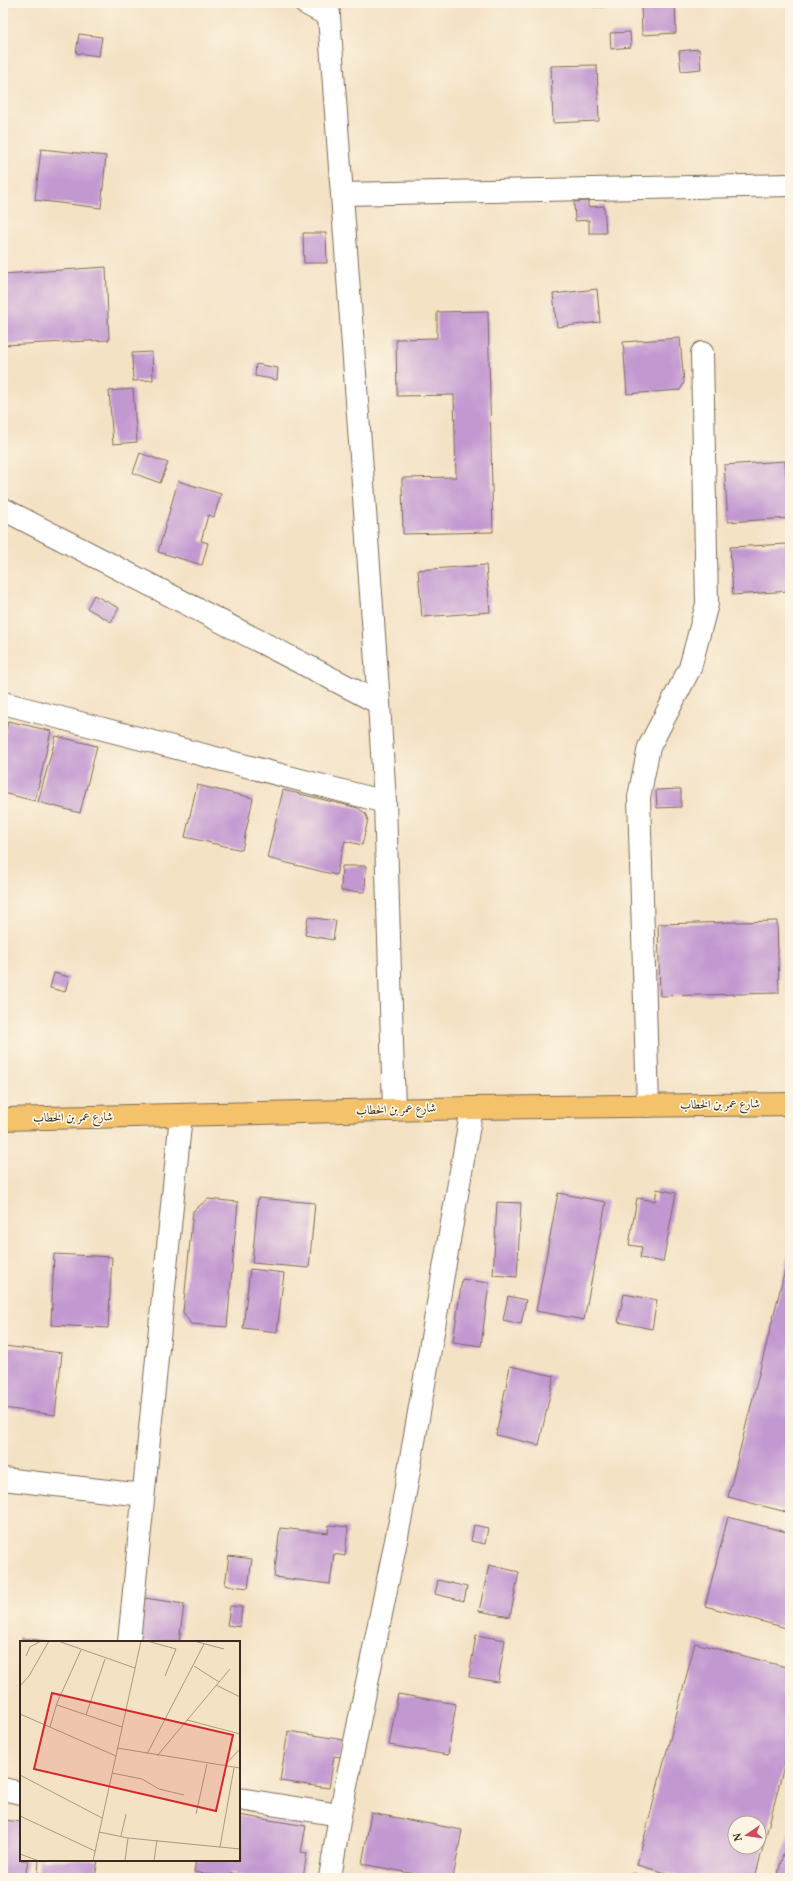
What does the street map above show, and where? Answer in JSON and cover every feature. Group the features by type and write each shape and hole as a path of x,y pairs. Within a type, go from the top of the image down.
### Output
{"main road":[{"name":"شارع عمر بن الخطاب","path":"3,1119 472,1108 790,1104"}],"lane":[{"path":"305,3 328,10 343,194 380,703 385,802 394,1110"},
{"path":"343,194 790,185"},
{"path":"648,1106 639,797 649,747 690,668 706,604 702,353"},
{"path":"3,509 380,703"},
{"path":"3,703 385,802"},
{"path":"330,1878 340,1815 401,1516 472,1108"},
{"path":"128,1641 181,1115"},
{"path":"3,1479 143,1495"},
{"path":"3,1789 20,1793"},
{"path":"240,1799 340,1815"}],"building":[{"path":"593,3 603,3 603,7 593,7"},
{"path":"641,3 675,3 676,33 642,35"},
{"path":"630,32 631,47 611,49 610,33"},
{"path":"79,34 102,37 99,56 76,53"},
{"path":"699,49 701,69 681,71 679,51"},
{"path":"597,65 599,121 553,123 551,66"},
{"path":"41,149 106,156 101,208 35,200"},
{"path":"588,201 588,207 604,206 606,233 589,233 589,220 575,221 574,202"},
{"path":"303,233 326,233 327,263 304,263"},
{"path":"106,267 109,340 3,345 3,274"},
{"path":"597,289 600,322 557,327 553,294"},
{"path":"488,311 493,532 403,534 402,478 456,477 454,395 397,396 396,339 437,338 437,312"},
{"path":"680,338 684,383 680,390 627,394 623,342"},
{"path":"152,352 153,380 133,381 132,353"},
{"path":"256,364 278,368 277,380 255,376"},
{"path":"133,389 137,442 113,444 109,391"},
{"path":"140,453 168,463 160,483 133,473"},
{"path":"785,461 789,518 728,522 724,465"},
{"path":"178,481 221,494 214,517 208,515 201,541 208,543 202,565 158,552"},
{"path":"787,544 789,591 733,595 730,547"},
{"path":"486,565 490,612 422,617 418,570"},
{"path":"94,595 119,608 111,622 87,608"},
{"path":"8,721 51,731 35,801 3,793 3,744"},
{"path":"56,736 97,746 80,813 38,802"},
{"path":"197,785 253,798 242,850 185,837"},
{"path":"681,789 681,807 657,808 656,790"},
{"path":"283,790 358,808 365,813 368,820 362,845 345,841 336,875 267,858"},
{"path":"342,866 366,866 365,892 341,891"},
{"path":"308,917 336,921 333,940 305,935"},
{"path":"777,921 779,993 660,996 658,924"},
{"path":"54,973 69,977 65,992 50,988"},
{"path":"657,1189 676,1193 663,1262 640,1258 642,1247 629,1245 637,1198 655,1201"},
{"path":"558,1193 606,1202 584,1320 536,1311"},
{"path":"258,1198 315,1203 309,1268 252,1263"},
{"path":"208,1199 238,1202 227,1327 191,1324 183,1312 193,1211"},
{"path":"497,1202 521,1203 517,1277 493,1275"},
{"path":"54,1254 112,1257 108,1328 51,1325"},
{"path":"790,1254 790,1513 728,1497"},
{"path":"250,1269 284,1273 277,1332 243,1328"},
{"path":"462,1279 489,1283 481,1346 453,1342"},
{"path":"624,1294 657,1300 652,1329 618,1322"},
{"path":"508,1296 526,1300 521,1324 503,1320"},
{"path":"4,1346 62,1353 55,1415 3,1408"},
{"path":"510,1366 554,1376 539,1445 496,1435"},
{"path":"728,1517 790,1533 790,1629 705,1606"},
{"path":"329,1525 348,1527 345,1556 334,1554 330,1584 274,1577 280,1528 328,1533"},
{"path":"474,1525 488,1528 485,1544 471,1541"},
{"path":"229,1556 252,1559 248,1588 225,1585"},
{"path":"489,1565 519,1572 510,1617 479,1611"},
{"path":"438,1580 467,1587 464,1601 435,1594"},
{"path":"145,1598 184,1604 179,1641 139,1641"},
{"path":"230,1606 242,1607 240,1627 227,1625"},
{"path":"476,1635 505,1640 498,1682 469,1677"},
{"path":"22,1638 45,1641 22,1641"},
{"path":"695,1643 790,1668 790,1743 767,1832 767,1815 727,1815 727,1855 761,1855 755,1878 685,1878 637,1865"},
{"path":"398,1694 456,1704 448,1755 389,1745"},
{"path":"288,1731 344,1740 341,1757 334,1756 329,1788 280,1781"},
{"path":"371,1813 462,1830 453,1878 437,1878 362,1864"},
{"path":"240,1815 306,1826 301,1852 307,1853 303,1878 261,1878 231,1873 230,1878 228,1878 194,1872 196,1861 240,1861"},
{"path":"4,1820 20,1822 20,1861 28,1861 25,1878 3,1878"},
{"path":"789,1829 790,1878 777,1878"},
{"path":"39,1861 98,1861 95,1878 69,1878 38,1874"},
{"path":"632,1873 650,1877 650,1878 631,1878"}]}
